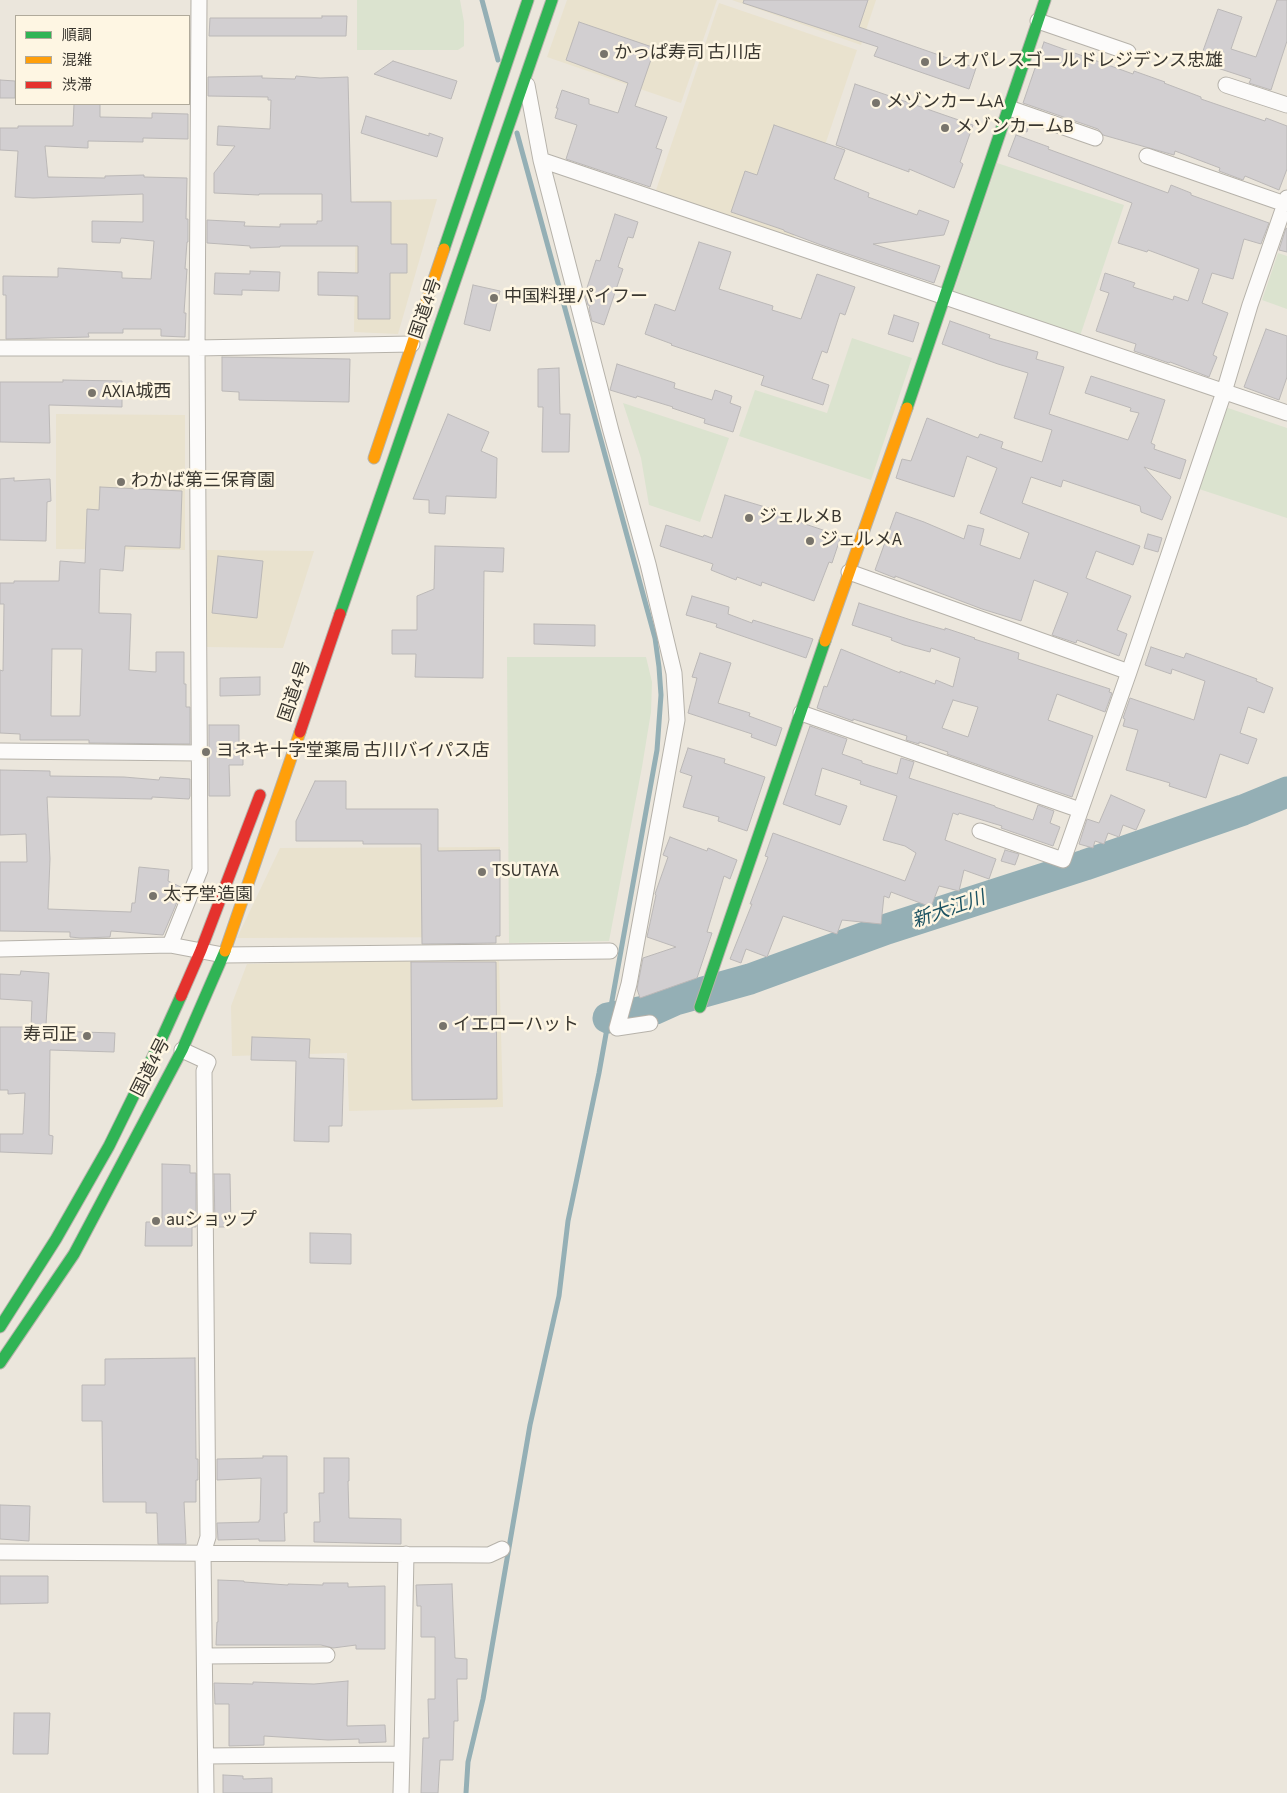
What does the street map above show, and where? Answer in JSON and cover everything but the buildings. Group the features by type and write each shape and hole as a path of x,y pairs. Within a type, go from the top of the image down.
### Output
{"main road":[{"name":"国道4号","path":"372,465 528,0"},
{"name":"国道4号","path":"0,1363 74,1254 182,1050 224,955 552,0"},
{"path":"701,1007 1046,0"},
{"name":"国道4号","path":"0,1326 56,1239 109,1146 162,1038 202,950 265,781"}],"street":[{"path":"170,944 200,870 197,348 199,0"},
{"path":"1038,21 1128,52"},
{"path":"526,76 542,160 611,431 648,564 674,673 677,720 629,984 625,1027 650,1023"},
{"path":"1226,85 1287,105"},
{"path":"1009,108 1095,138"},
{"path":"980,832 1063,860 1224,392 1250,305 1286,201 1147,156"},
{"path":"542,160 1287,413"},
{"path":"0,348 197,348 412,344"},
{"path":"849,572 1129,672"},
{"path":"801,713 1080,810"},
{"path":"0,751 199,753"},
{"path":"0,950 170,944 224,955 610,951"},
{"path":"182,1050 208,1062 204,1071 208,1537 204,1553 206,1793"},
{"path":"0,1552 489,1555 502,1549"},
{"path":"401,1793 406,1554"},
{"path":"205,1656 327,1655"},
{"path":"206,1756 402,1754"}],"shaded area":[{"path":"567,0 717,0 681,103 547,57"},
{"path":"732,0 876,0 861,45"},
{"path":"719,3 857,50 793,240 655,193"},
{"path":"437,199 398,334 354,332 356,201"},
{"name":"わかば第三保育園","path":"56,414 185,415 185,550 56,549"},
{"path":"207,550 314,551 283,648 206,647"},
{"path":"500,847 500,937 237,938 280,848"},
{"path":"499,958 503,1107 349,1111 347,1053 232,1056 231,1006 247,964"}],"green space":[{"path":"357,0 460,0 464,22 464,46 458,50 357,50"},
{"path":"997,163 1124,205 1080,336 953,294"},
{"path":"1278,253 1287,256 1287,309 1262,300"},
{"path":"852,338 912,358 871,480 739,436 755,390 827,413"},
{"path":"623,403 729,438 700,522 649,505 641,458"},
{"path":"1225,407 1287,428 1287,518 1199,489"},
{"path":"507,657 646,657 652,682 651,712 609,941 509,943"}],"waterway":[{"path":"482,0 498,60"},
{"path":"466,1793 468,1762 483,1699 530,1425 559,1296 568,1221 599,1073 657,750 661,695 655,638 517,133"},
{"name":"新大江川","path":"608,1018 655,1009 675,1000 750,979 887,929 1085,865 1243,810 1287,792"}],"traffic: fast":[{"path":"444,249 528,0"},
{"path":"340,614 552,0"},
{"path":"907,408 1045,0"},
{"path":"700,1007 825,641"},
{"path":"0,1363 74,1254 182,1050 225,951"},
{"path":"0,1327 56,1239 109,1146 181,996"}],"traffic: slow":[{"path":"374,458 444,249"},
{"path":"825,641 907,408"},
{"path":"225,951 300,732"}],"traffic: jam":[{"path":"300,732 340,614"},
{"path":"181,996 201,950 260,795"}],"place":[{"name":"かっぱ寿司 古川店","path":"604,54"},
{"name":"レオパレスゴールドレジデンス忠雄","path":"925,62"},
{"name":"メゾンカームA","path":"876,103"},
{"name":"メゾンカームB","path":"945,128"},
{"name":"中国料理パイフー","path":"494,298"},
{"name":"AXIA城西","path":"92,393"},
{"name":"わかば第三保育園","path":"121,482"},
{"name":"ジェルメB","path":"749,518"},
{"name":"ジェルメA","path":"810,541"},
{"name":"ヨネキ十字堂薬局 古川バイパス店","path":"206,752"},
{"name":"TSUTAYA","path":"482,872"},
{"name":"太子堂造園","path":"153,896"},
{"name":"イエローハット","path":"443,1026"},
{"name":"寿司正","path":"87,1036"},
{"name":"auショップ","path":"156,1221"}]}
